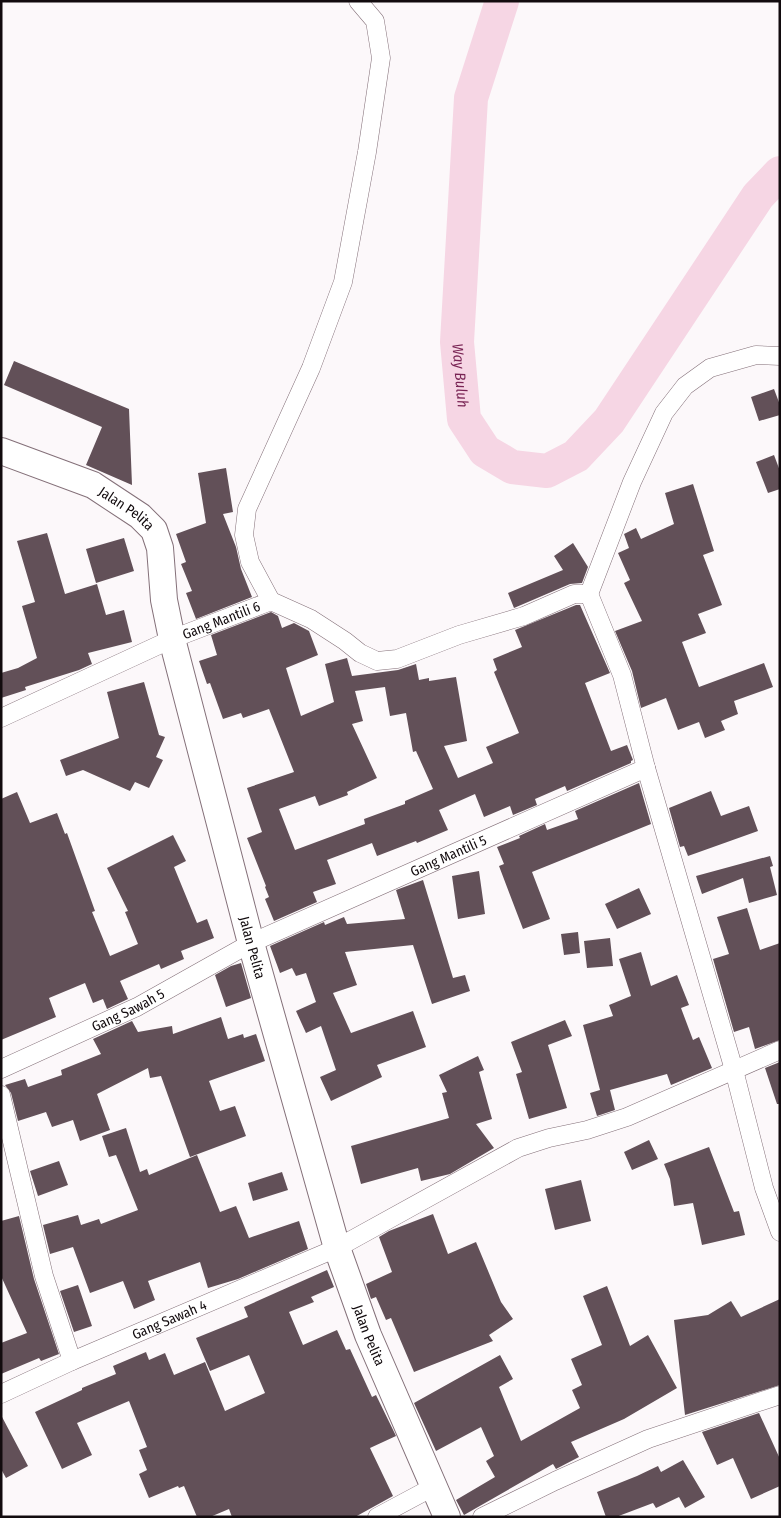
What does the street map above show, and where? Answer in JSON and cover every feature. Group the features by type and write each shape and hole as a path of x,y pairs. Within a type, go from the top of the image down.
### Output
{"street":[{"path":"358,1 375,21 381,58 367,152 343,282 311,368 247,509 244,535 250,562 271,601 311,619 346,641 360,653 377,661 397,659 459,635 524,616 574,594 590,594"},
{"path":"780,356 756,355 710,368 685,386 664,413 636,474 590,594 622,675 646,768 734,1070 764,1188 780,1232"},
{"name":"Jalan Pelita","path":"1,452 94,485 140,516 154,530 160,548 164,600 172,640 251,943 337,1248 368,1335 446,1517"},
{"name":"Gang Mantili 6","path":"1,718 172,640 271,601"},
{"name":"Gang Mantili 5","path":"251,943 646,768"},
{"name":"Gang Sawah 5","path":"1,1069 137,1007 251,943"},
{"name":"Gang Sawah 4","path":"1,1394 72,1361 337,1248 518,1148 548,1138 587,1130 627,1117 780,1050"},
{"path":"1,1095 44,1276 72,1361"},
{"path":"482,1517 555,1481 648,1439 780,1396"},
{"path":"377,1517 433,1487"}],"building":[{"path":"14,361 129,409 132,485 86,465 102,427 4,385"},
{"path":"774,389 780,405 780,415 759,421 751,397"},
{"path":"774,455 780,471 780,489 768,493 756,462"},
{"path":"226,468 233,512 223,514 252,597 196,619 186,593 192,591 181,564 186,562 176,534 206,523 198,473"},
{"path":"693,484 714,551 703,555 722,605 698,614 706,633 682,642 699,687 764,663 773,687 734,701 738,714 721,721 725,730 705,738 699,722 678,730 666,698 641,708 632,671 615,631 642,621 624,583 630,580 618,553 629,548 624,534 636,528 641,539 674,524 665,493"},
{"path":"47,533 65,594 97,584 106,615 124,610 132,642 88,653 92,664 25,687 26,690 1,698 1,673 18,668 37,658 22,606 35,602 17,541"},
{"path":"124,538 134,571 96,583 86,549"},
{"path":"573,543 588,567 582,583 570,584 514,608 508,593 563,570 554,556"},
{"path":"580,605 610,673 585,683 611,751 627,745 633,760 631,763 567,791 565,786 535,799 537,805 513,815 510,806 484,817 475,794 439,810 448,830 417,843 416,841 377,856 372,843 327,860 336,884 313,892 317,902 274,921 265,899 269,897 266,886 247,838 262,832 247,788 294,772 269,709 243,718 241,713 223,719 210,683 207,684 199,661 217,655 211,635 271,612 278,616 282,628 294,623 309,631 318,655 286,668 301,716 334,702 325,664 347,658 352,676 398,670 416,664 419,680 429,678 429,681 456,677 467,741 444,746 458,778 493,763 486,747 519,733 494,672 497,670 493,659 522,647 515,630","holes":["385,687 390,716 406,713 413,752 416,751 433,789 405,801 405,804 364,819 365,824 295,850 279,809 315,796 319,806 348,795 347,792 377,778 352,724 363,721 355,691"]},
{"path":"144,682 159,735 165,737 156,757 163,760 149,788 135,782 130,791 83,770 66,776 60,760 119,738 107,692"},
{"path":"639,783 651,824 532,872 550,919 523,929 499,866 504,864 497,847 520,838 519,836 545,824 547,830 578,819 575,811"},
{"path":"711,791 721,816 749,806 758,831 688,856 684,846 680,847 669,808"},
{"path":"17,792 30,823 57,813 65,834 67,833 95,911 92,912 110,956 138,944 125,912 128,911 107,868 173,835 186,861 174,867 197,923 207,919 214,938 181,951 184,959 161,969 159,964 120,981 128,999 107,1009 103,999 93,1003 85,983 49,998 56,1017 1,1040 1,799"},
{"path":"770,856 773,866 770,867 777,895 749,903 743,878 702,894 696,876"},
{"path":"479,871 485,914 458,919 452,876"},
{"path":"423,880 453,978 465,975 470,991 432,1004 413,945 345,952 357,985 333,993 351,1033 413,1011 426,1047 377,1065 382,1077 331,1101 320,1077 336,1070 321,1026 306,1033 296,1011 316,1002 306,973 296,976 292,968 280,973 270,946 324,922 325,925 344,917 347,924 405,919 396,890"},
{"path":"639,888 651,914 617,929 605,904"},
{"path":"747,908 760,950 780,943 780,1040 755,1049 749,1027 734,1032 713,959 729,954 717,917"},
{"path":"578,932 580,953 564,955 561,934"},
{"path":"610,938 613,966 587,968 584,941"},
{"path":"641,952 651,986 677,975 689,1005 681,1008 693,1040 699,1037 712,1068 671,1085 667,1074 610,1090 615,1110 597,1116 590,1093 600,1090 583,1025 613,1016 609,1005 631,996 619,959"},
{"path":"241,963 251,998 226,1007 215,975"},
{"path":"221,1017 228,1039 243,1034 244,1038 256,1034 265,1061 209,1081 220,1111 235,1106 246,1136 190,1157 161,1076 150,1078 148,1068 97,1094 110,1130 80,1141 73,1120 52,1127 46,1112 18,1121 11,1093 5,1085 25,1079 28,1087 62,1075 61,1070 101,1054 93,1039 132,1021 138,1032 172,1026 173,1034"},
{"path":"565,1020 572,1036 548,1045 567,1108 529,1119 516,1074 522,1072 511,1042"},
{"path":"478,1056 484,1070 479,1072 492,1119 476,1124 494,1148 450,1174 421,1181 418,1168 361,1184 351,1146 449,1118 442,1093 447,1092 439,1075"},
{"path":"780,1062 780,1104 777,1104 765,1068"},
{"path":"126,1128 140,1172 147,1169 149,1175 197,1155 220,1212 236,1206 249,1238 299,1221 308,1249 238,1279 208,1288 200,1262 148,1281 155,1300 134,1309 123,1281 90,1293 73,1247 50,1254 43,1225 78,1215 81,1225 99,1219 101,1224 138,1210 116,1155 109,1157 102,1136"},
{"path":"649,1140 658,1159 632,1170 624,1152"},
{"path":"709,1147 734,1212 739,1211 745,1235 702,1245 693,1203 674,1206 670,1179 664,1164"},
{"path":"59,1161 68,1185 38,1196 30,1171"},
{"path":"282,1172 288,1190 253,1201 248,1183"},
{"path":"581,1180 591,1221 555,1230 545,1189"},
{"path":"433,1214 448,1254 476,1242 501,1302 513,1319 489,1335 493,1341 414,1372 391,1318 386,1320 376,1297 371,1299 366,1284 392,1272 379,1237 389,1231"},
{"path":"19,1216 34,1279 59,1354 41,1361 39,1358 1,1374 1,1343 27,1333 1,1276 1,1221"},
{"path":"327,1270 334,1287 311,1297 314,1302 289,1312 303,1345 337,1330 346,1350 350,1349 372,1397 376,1395 396,1436 370,1448 393,1496 355,1517 232,1517 229,1509 210,1517 197,1517 184,1486 179,1488 178,1486 149,1498 139,1474 147,1470 139,1450 147,1447 129,1401 77,1423 92,1455 62,1469 35,1412 82,1390 82,1388 116,1374 113,1366 146,1352 149,1360 165,1353 174,1375 205,1362 225,1411 265,1393 249,1355 210,1371 196,1338 248,1317 244,1307"},
{"path":"78,1285 92,1326 74,1332 60,1291"},
{"path":"607,1286 630,1346 648,1335 677,1388 624,1419 571,1442 579,1457 556,1469 553,1464 464,1515 456,1500 495,1477 486,1461 494,1456 481,1427 436,1451 414,1403 500,1355 513,1379 499,1387 521,1441 580,1408 572,1390 582,1385 571,1359 602,1345 583,1296"},
{"path":"780,1299 780,1385 685,1415 674,1320 708,1315 731,1301 741,1317"},
{"path":"759,1413 780,1459 780,1486 751,1499 733,1458 717,1465 702,1432"},
{"path":"1,1415 28,1466 6,1478 1,1469"},
{"path":"683,1460 705,1497 685,1508 679,1497 656,1508 653,1503 616,1517 606,1517 597,1492 658,1466 661,1472"}],"waterway":[{"name":"Way Buluh","path":"502,1 471,98 457,342 464,419 485,451 512,467 547,471 576,456 609,421 758,196 780,173"}]}
